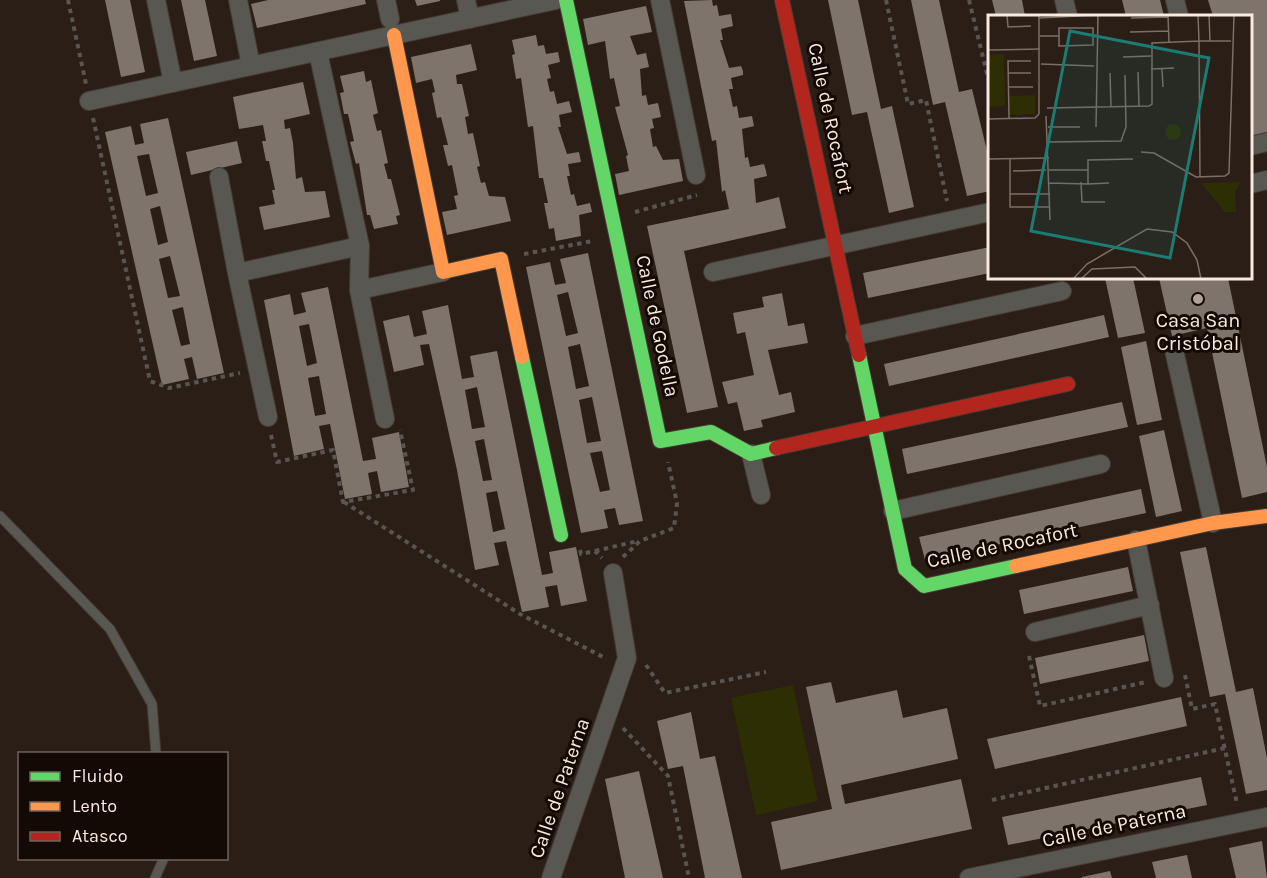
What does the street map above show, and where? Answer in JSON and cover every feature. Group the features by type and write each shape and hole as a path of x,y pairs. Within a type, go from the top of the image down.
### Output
{"street":[{"path":"156,0 173,83"},
{"path":"238,0 251,66"},
{"path":"386,0 443,272"},
{"path":"466,0 470,19"},
{"path":"89,101 318,52 392,27 470,19 556,0"},
{"name":"Calle de Godella","path":"566,0 660,441 664,440"},
{"path":"660,0 696,175"},
{"name":"Calle de Rocafort","path":"782,0 905,569 924,586 1213,523 1267,516"},
{"path":"1064,0 1068,15"},
{"path":"1175,0 1179,15"},
{"path":"318,52 360,246 359,290 385,419"},
{"path":"1252,146 1267,142"},
{"path":"219,177 268,417"},
{"path":"1252,184 1267,180"},
{"path":"713,272 988,212"},
{"path":"237,273 360,246"},
{"path":"359,290 501,259 561,535"},
{"path":"855,336 1062,291"},
{"path":"1174,350 1213,523"},
{"path":"664,440 711,432 751,454 1068,384"},
{"path":"751,454 761,495"},
{"path":"893,512 1101,464"},
{"path":"1136,540 1164,678"},
{"name":"Calle de Paterna","path":"551,878 627,658 613,573"},
{"path":"1035,632 1150,605"},
{"name":"Calle de Paterna","path":"969,878 1267,817"}],"lane":[{"path":"0,516 110,629 152,704 156,752"},
{"path":"155,878 163,860"}],"path":[{"path":"68,0 150,381 169,388 258,369"},
{"path":"886,0 908,104 926,100 951,220"},
{"path":"969,0 988,78"},
{"path":"634,212 700,194 696,175"},
{"path":"501,259 593,241 598,231"},
{"path":"268,417 277,462 333,450 343,502 520,614 605,658"},
{"path":"343,502 413,490 399,425 385,419"},
{"path":"561,535 578,544 581,554 640,541 674,528 677,503 664,440"},
{"path":"595,551 613,573 627,551 640,541"},
{"path":"1029,656 1040,706 1185,674 1192,709 1215,704 1241,822"},
{"path":"642,660 665,693 766,672"},
{"name":"Calle de Paterna","path":"609,712 668,776 689,878"},
{"path":"992,800 1225,748"}],"shaded area":[{"path":"793,685 818,801 756,815 731,698"}],"building":[{"path":"105,0 130,0 145,72 121,77"},
{"path":"181,0 205,0 217,56 194,61"},
{"path":"268,0 365,0 366,4 257,28 251,4"},
{"path":"415,0 440,0 440,1 417,6"},
{"path":"712,0 713,6 717,5 719,16 731,14 733,26 721,29 723,40 720,40 729,68 741,66 743,71 743,75 731,78 733,89 729,89 733,107 737,106 739,118 752,116 754,126 742,129 745,158 748,157 750,167 764,164 766,171 767,176 754,179 756,203 779,197 786,228 684,251 718,407 687,413 647,226 729,209 725,190 722,192 716,140 712,141 684,1"},
{"path":"828,0 858,0 881,109 892,106 914,207 889,213 867,112 852,115"},
{"path":"911,0 939,0 959,92 972,89 988,155 988,191 967,196 945,102 933,105"},
{"path":"992,0 1022,0 1025,15 996,15"},
{"path":"1122,0 1160,0 1164,15 1126,15"},
{"path":"1208,0 1267,0 1267,137 1252,140 1252,15 1213,15"},
{"path":"646,6 652,32 630,36 637,55 646,53 649,67 640,69 642,96 646,95 648,105 658,103 661,117 652,119 654,128 650,129 653,147 656,146 663,160 679,159 683,181 619,195 615,174 629,171 626,156 628,155 615,107 620,106 614,78 610,79 605,41 588,45 583,19"},
{"path":"536,35 538,46 544,45 546,54 558,52 560,62 548,65 551,78 547,79 550,92 554,91 557,104 569,101 572,112 559,115 561,127 558,127 567,154 579,152 581,162 568,164 570,176 567,176 571,195 574,194 577,206 590,203 592,212 579,215 581,236 556,241 554,228 549,229 544,203 548,203 543,178 539,178 533,126 528,127 521,78 516,79 512,55 515,54 512,40"},
{"path":"471,44 477,70 456,75 457,84 462,84 469,116 465,117 468,134 473,133 481,183 485,182 489,196 505,197 511,221 447,235 442,212 457,209 454,196 458,195 452,165 448,166 443,145 448,145 441,117 437,118 432,79 416,83 411,57"},
{"path":"364,71 366,82 371,80 378,113 373,115 377,131 381,130 388,163 384,164 388,179 391,179 400,215 396,216 398,224 374,229 370,215 367,215 359,163 356,164 350,142 354,141 348,114 344,114 340,93 344,92 340,76"},
{"path":"303,82 310,114 284,120 285,129 290,128 296,179 302,177 305,192 325,191 330,217 264,230 259,207 275,204 272,190 275,190 262,141 266,141 263,125 239,129 233,97"},
{"path":"168,118 224,373 197,379 192,357 184,359 189,379 162,385 105,132 131,126 135,145 144,143 140,124","holes":["149,154 158,193 146,196 137,156","160,206 168,242 158,245 150,209","170,256 180,296 168,298 159,259","183,307 190,344 181,346 172,310"]},
{"path":"237,141 242,163 191,175 186,152"},
{"path":"988,247 988,273 868,298 863,273"},
{"path":"588,253 643,521 619,525 615,508 604,510 608,528 581,533 526,267 550,262 555,285 566,283 560,259","holes":["568,292 578,333 566,336 557,295","580,344 589,386 576,389 568,347","592,397 601,441 587,443 579,400","602,451 610,490 600,492 590,453"]},
{"path":"1105,279 1133,279 1145,333 1118,338"},
{"path":"1159,279 1228,279 1267,467 1267,492 1242,498 1207,328 1172,336"},
{"path":"328,287 363,461 376,459 372,438 399,432 409,487 381,492 377,471 368,473 372,494 345,499 330,424 319,426 324,449 294,456 264,300 290,294 294,315 306,312 301,293","holes":["309,324 317,363 307,366 299,326","319,376 326,414 315,416 308,378"]},
{"path":"782,293 788,326 804,323 808,343 768,350 779,395 791,392 795,412 761,420 763,427 744,431 737,402 728,404 722,382 754,375 745,332 737,334 733,313 764,307 762,297"},
{"path":"448,305 462,379 474,377 470,356 497,351 542,575 553,573 549,552 576,547 587,601 561,606 557,585 545,587 549,607 522,612 506,541 494,543 499,565 475,570 457,470 429,344 420,345 424,365 394,372 383,321 409,315 414,337 427,334 422,311","holes":["477,387 485,427 472,429 465,390","484,439 492,480 483,481 475,441","497,491 505,529 493,532 486,493"]},
{"path":"1104,315 1109,337 889,386 884,364"},
{"path":"1146,341 1162,420 1137,425 1121,347"},
{"path":"1122,402 1128,427 907,474 902,449"},
{"path":"1164,430 1182,511 1156,517 1139,436"},
{"path":"1141,489 1146,513 925,560 919,537"},
{"path":"1206,547 1236,692 1253,688 1267,758 1267,790 1246,794 1225,694 1210,697 1180,552"},
{"path":"1128,567 1133,591 1024,614 1019,590"},
{"path":"1144,635 1149,661 1040,684 1035,658"},
{"path":"831,682 836,703 897,690 903,718 947,708 958,759 841,785 845,804 961,779 972,829 781,870 771,822 832,809 806,687"},
{"path":"1181,697 1187,726 995,769 987,739"},
{"path":"691,712 700,759 715,756 742,878 705,878 683,766 668,769 657,721"},
{"path":"639,771 663,878 625,878 605,779"},
{"path":"1201,777 1207,805 1008,845 1002,817"},
{"path":"1262,841 1267,878 1236,878 1229,848"},
{"path":"1187,855 1192,878 1156,878 1152,862"},
{"path":"1110,871 1112,878 1082,878 1082,877"}],"traffic: fast":[{"path":"566,0 660,441 711,432 751,454 776,448"},
{"path":"859,355 905,569 924,586 1016,566"},
{"path":"522,357 561,535"}],"traffic: slow":[{"path":"394,35 443,272 501,259 522,357"},
{"path":"1016,566 1213,523 1267,516"}],"traffic: jam":[{"path":"782,0 859,355"},
{"path":"776,448 1068,384"}],"place":[{"name":"Casa San Cristóbal","path":"1198,299"}]}
